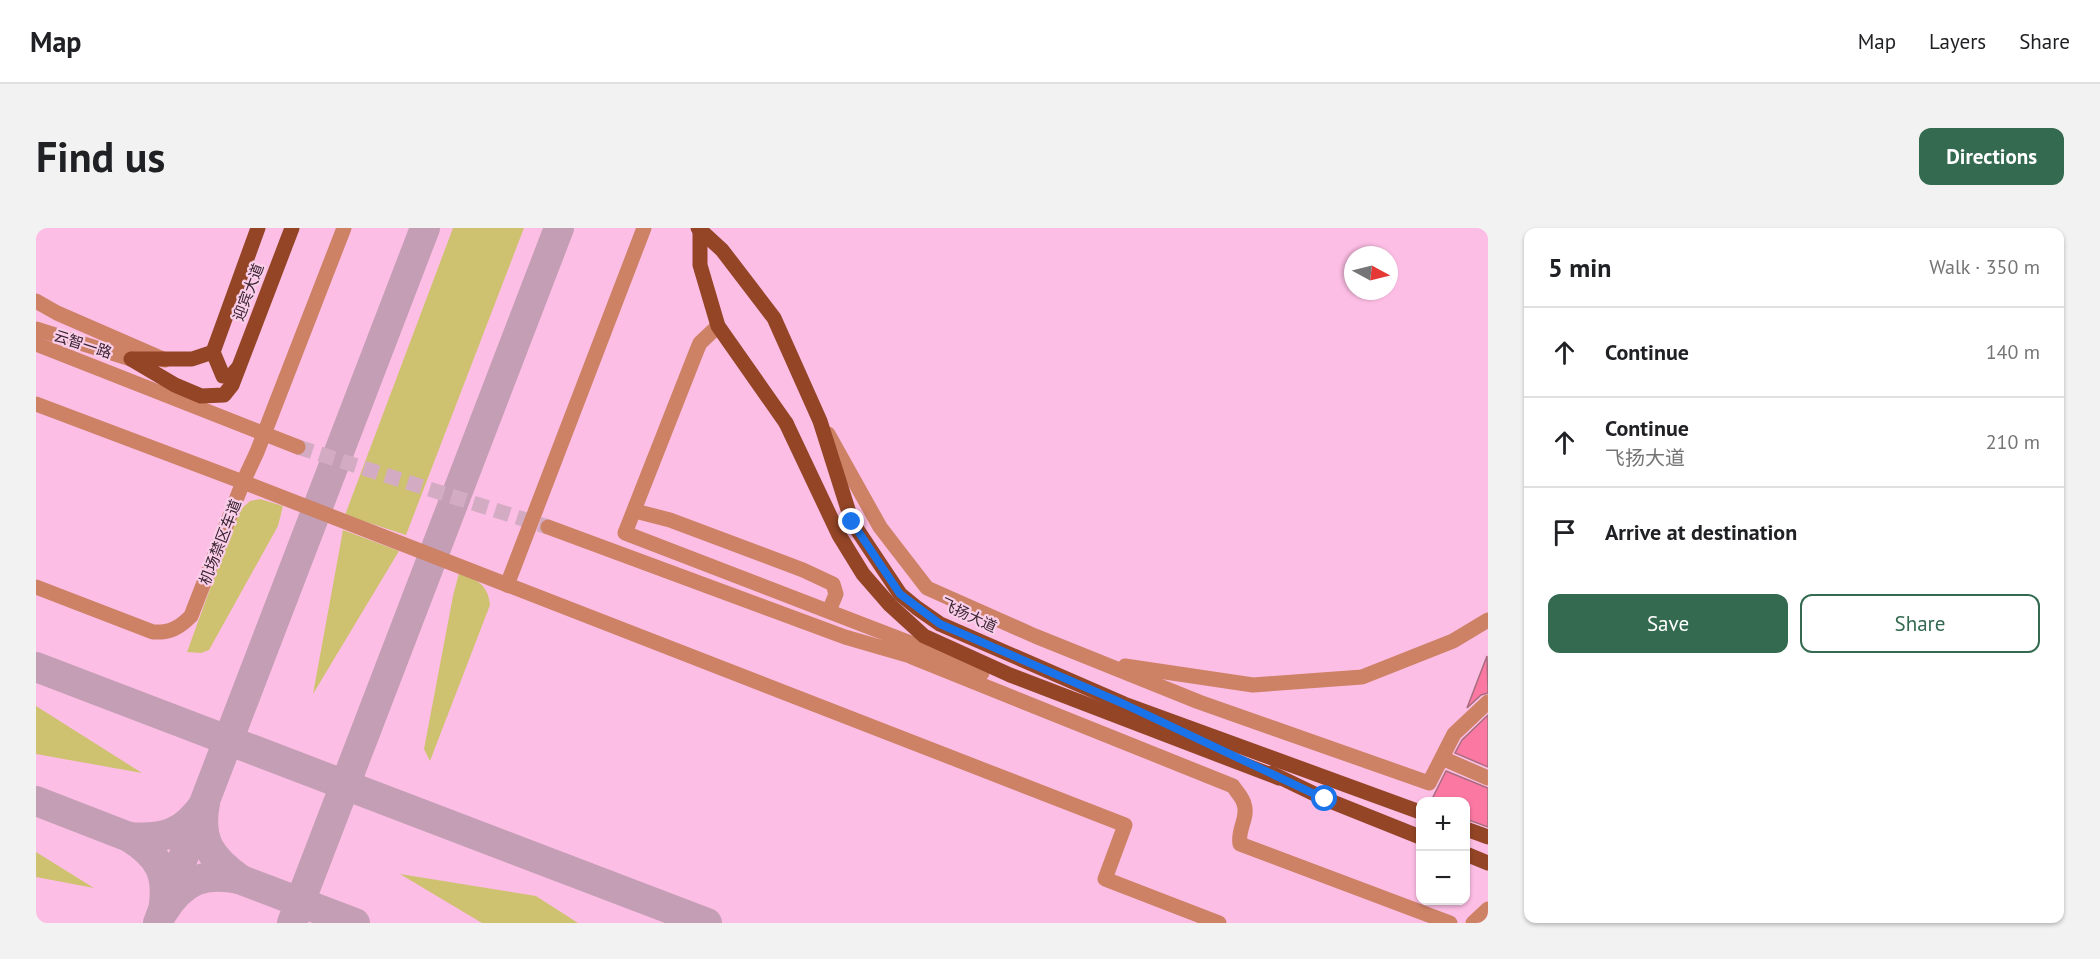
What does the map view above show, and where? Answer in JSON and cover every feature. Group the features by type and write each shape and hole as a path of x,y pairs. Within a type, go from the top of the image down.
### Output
{"main road":[{"name":"迎宾大道","path":"213,352 258,228"},
{"name":"迎宾大道","path":"130,360 175,385 201,396 224,395 232,385 292,228"},
{"path":"699,228 700,265 718,326 786,423 839,535 863,574 890,605 924,636 1027,682 1279,777"},
{"name":"飞扬大道","path":"699,228 722,250 774,318 820,421 852,522 900,594 940,624 1124,704 1416,810"},
{"path":"130,360 192,359 213,352 223,376 231,376 238,368"},
{"path":"1124,704 1325,799 1416,835"},
{"path":"1470,830 1488,837"},
{"path":"1470,856 1488,863"}],"street":[{"path":"344,228 257,452 243,482 1125,825 1105,879 1219,923"},
{"path":"507,585 644,228"},
{"path":"36,301 57,313 165,360"},
{"path":"718,326 700,343 625,533 965,664 982,673"},
{"path":"37,333 298,447"},
{"name":"云智一路","path":"37,333 130,360"},
{"name":"机场禁区车道","path":"36,404 243,482 191,616 179,628 165,633 153,632 36,587"},
{"path":"820,421 880,527 927,588 1035,636 1199,702 1429,783 1454,734 1488,702"},
{"path":"635,511 670,520 803,570 833,584 836,594 829,611"},
{"path":"548,527 845,637 912,657 1027,682"},
{"path":"1102,663 1253,685 1362,677 1454,641 1488,620"},
{"path":"912,657 1233,786 1244,804 1245,818 1239,837 1240,844 1450,923"},
{"path":"1442,758 1488,778"},
{"path":"1473,923 1488,909"}],"shaded area":[{"path":"36,228 1488,228 1488,923 36,923"},
{"path":"453,228 524,228 406,535 345,515"},
{"path":"260,499 283,506 278,526 209,650 201,653 187,652 238,512 250,501"},
{"path":"343,530 399,551 313,694"},
{"path":"459,573 484,587 490,605 430,761 424,749"},
{"path":"36,706 142,773 36,754"},
{"path":"36,852 94,888 36,877"},
{"path":"400,874 536,896 578,923 482,923"}],"building":[{"path":"1487,656 1488,693 1481,695 1467,708"},
{"path":"1488,715 1488,767 1455,753 1462,740"},
{"path":"1446,771 1488,788 1488,827 1470,820 1470,797 1433,797"}],"taxiway":[{"path":"158,923 425,228"},
{"path":"292,923 559,228"},
{"path":"36,667 707,923"},
{"path":"36,801 147,844"},
{"path":"205,803 203,828 209,847 221,863 240,879 215,877 195,881 178,892 163,912 165,887 160,868 149,852 129,837 153,837 173,832 189,821 205,803"},
{"path":"223,873 355,923"}],"tunnel":[{"path":"298,447 548,527"}],"route":[{"path":"852,522 900,594 940,624 1124,704 1325,799"}]}
